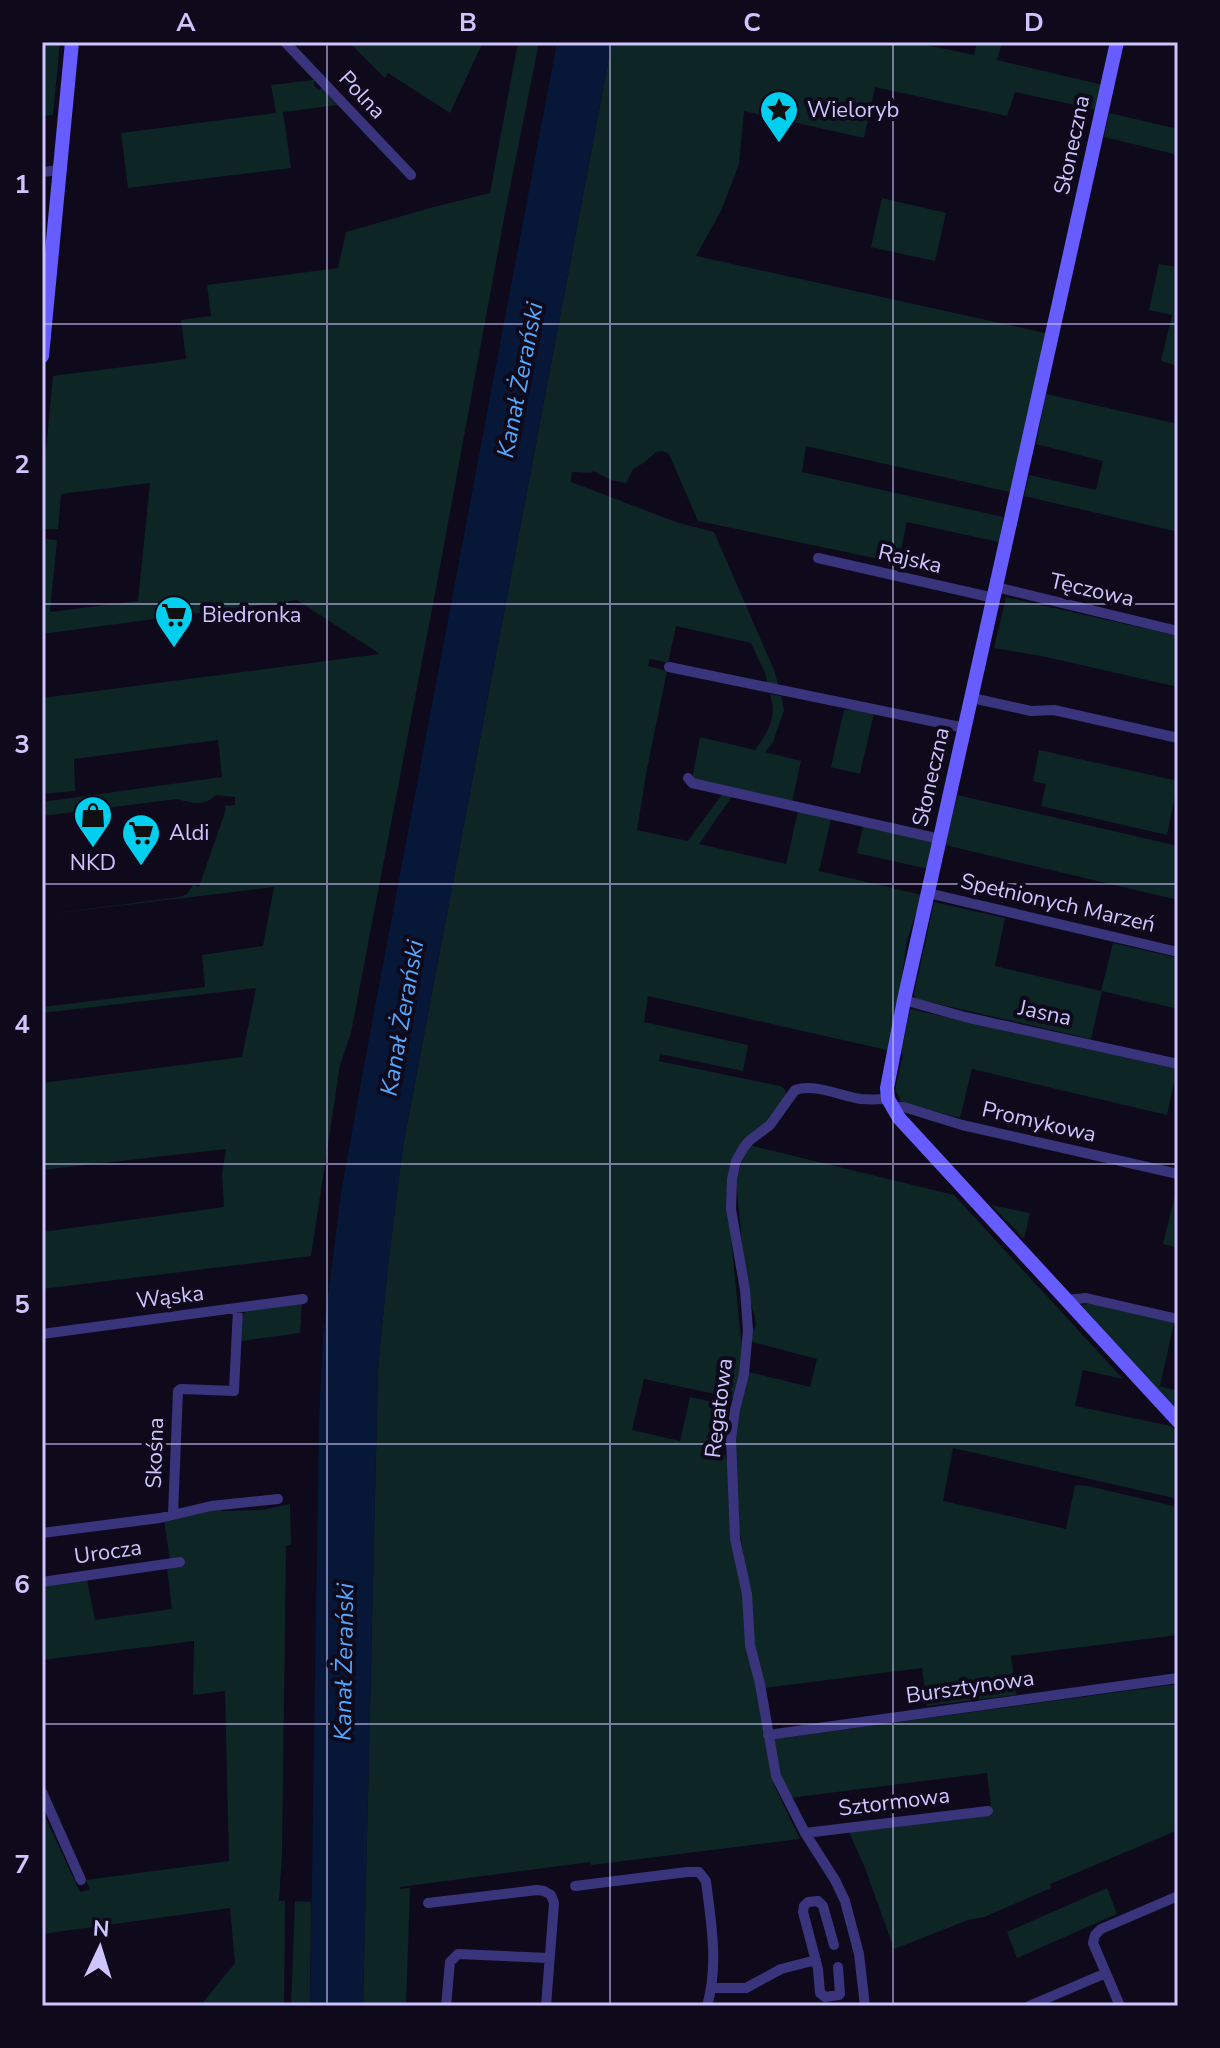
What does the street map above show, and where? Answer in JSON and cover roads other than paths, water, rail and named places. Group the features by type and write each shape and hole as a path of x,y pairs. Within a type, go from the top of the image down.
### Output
{"street":[{"path":"42,356 72,42"},
{"name":"Polna","path":"285,42 411,175"},
{"name":"Słoneczna","path":"890,1103 888,1077 904,1000 1117,42"},
{"path":"42,172 60,170"},
{"name":"Rajska","path":"818,558 995,593"},
{"name":"Tęczowa","path":"995,593 1178,631"},
{"path":"669,667 965,728"},
{"path":"972,698 1031,711 1054,710 1178,738"},
{"path":"688,778 692,783 940,839"},
{"name":"Spełnionych Marzeń","path":"928,893 1178,952"},
{"name":"Jasna","path":"904,1000 965,1017 1178,1064"},
{"name":"Regatowa","path":"865,2006 859,1954 845,1901 779,1785 751,1653 747,1594 735,1539 731,1439 744,1374 748,1330 745,1290 731,1209 736,1161 749,1141 770,1125 795,1090 811,1089 890,1103"},
{"path":"890,1103 906,1126 1178,1421"},
{"name":"Promykowa","path":"890,1103 962,1125 1178,1174"},
{"path":"1066,1300 1086,1298 1178,1319"},
{"name":"Wąska","path":"42,1334 303,1299"},
{"name":"Skośna","path":"173,1514 178,1391 234,1391 238,1308"},
{"name":"Skośna","path":"42,1533 160,1518 226,1504 278,1499"},
{"name":"Urocza","path":"42,1582 180,1562"},
{"name":"Bursztynowa","path":"768,1735 1178,1678"},
{"path":"42,1792 81,1880"},
{"name":"Sztormowa","path":"806,1836 988,1811"},
{"path":"575,1886 699,1872 706,1881 715,1953 707,2006"},
{"path":"428,1903 537,1890 548,1892 554,1903 546,2006"},
{"path":"1120,2006 1093,1943 1097,1932 1178,1896"},
{"path":"834,1945 823,1906 818,1901 808,1902 803,1912 816,1960 820,1993 825,1997 840,1994 838,1967"},
{"path":"446,2006 450,1962 462,1952 549,1958"},
{"path":"712,1988 746,1988 781,1969 816,1960"},
{"path":"1029,2006 1106,1973"}],"water":[{"name":"Kanał Żerański","path":"557,42 612,42 403,1146 378,1369 363,2006 310,2006 323,1336 341,1193"}],"place":[{"name":"Wieloryb","path":"779,144"},
{"name":"Biedronka","path":"174,649"},
{"name":"NKD","path":"93,849"},
{"name":"Aldi","path":"141,867"}]}
